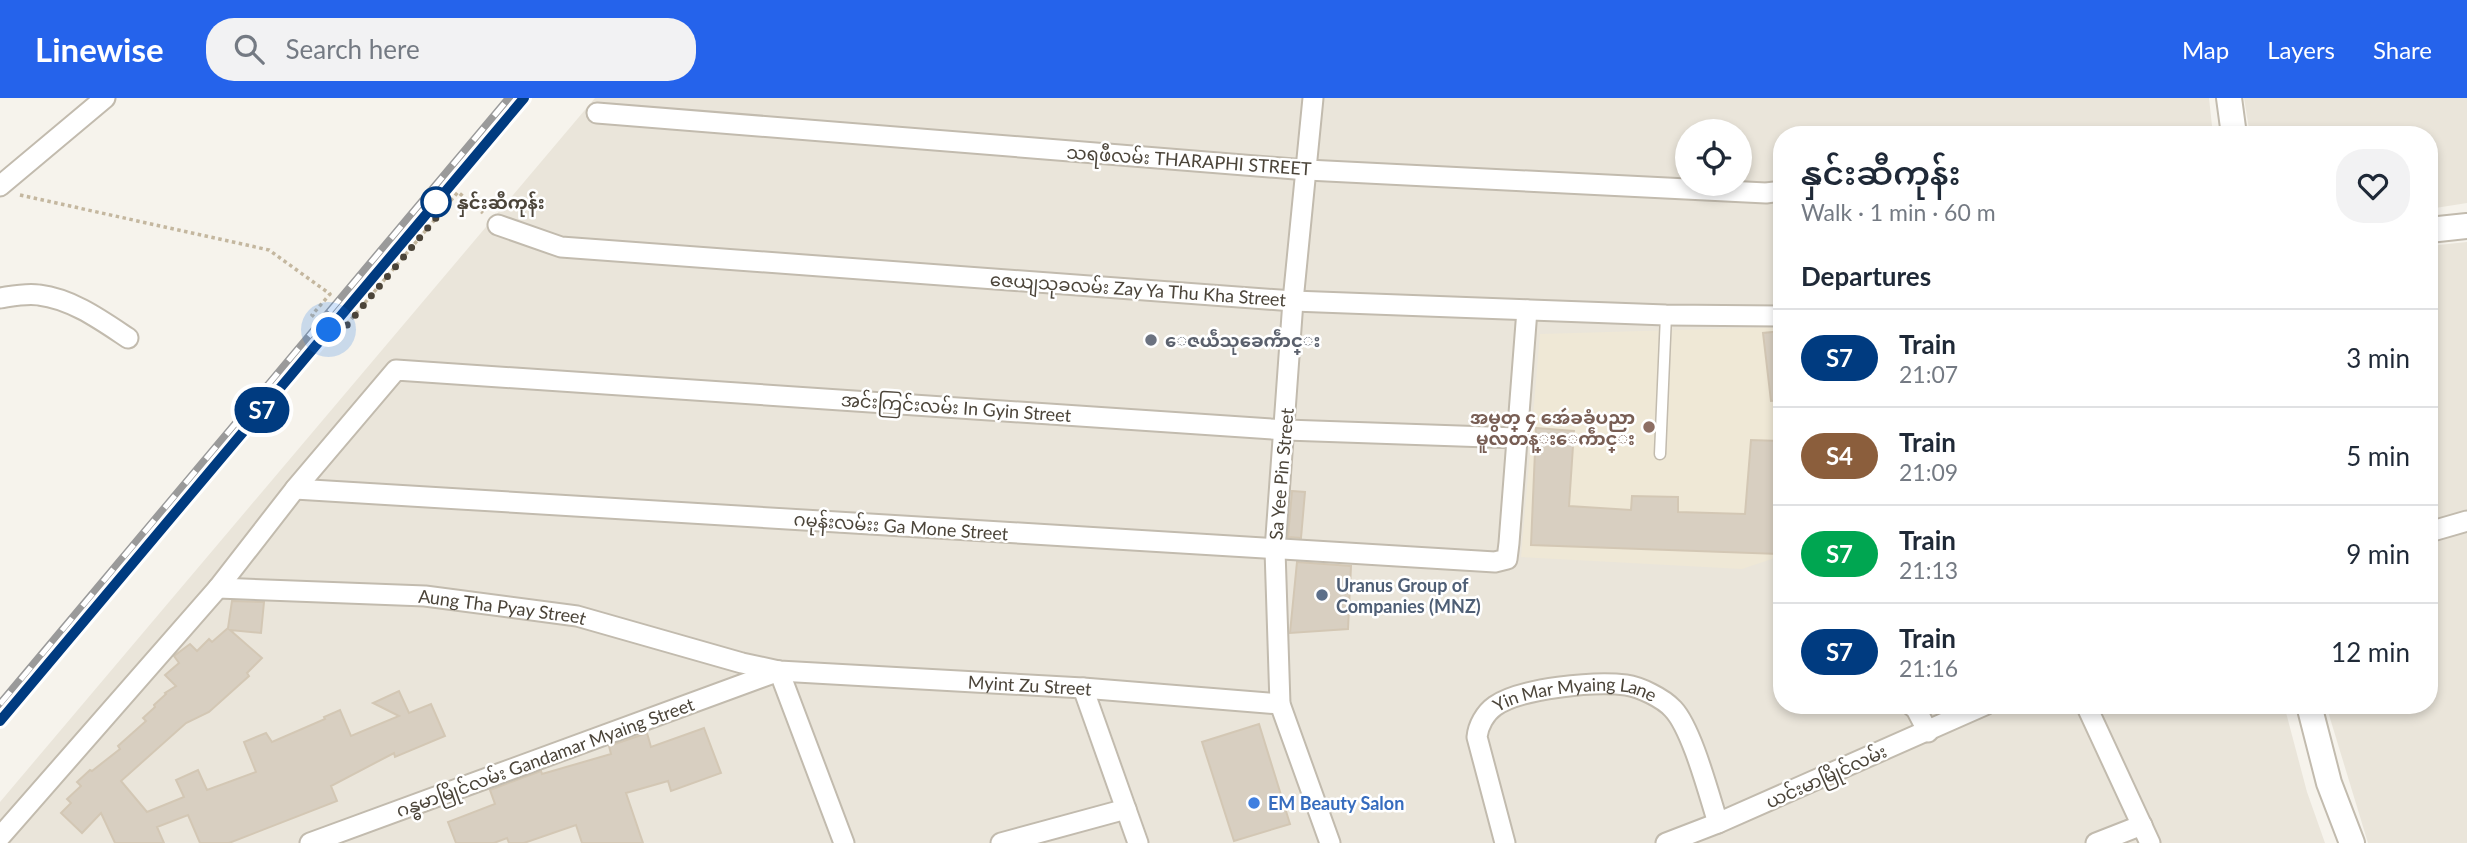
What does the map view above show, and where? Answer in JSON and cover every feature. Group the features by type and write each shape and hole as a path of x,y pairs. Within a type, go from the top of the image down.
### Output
{"street":[{"path":"6,189 105,98"},
{"name":"Sa Yee Pin Street","path":"1313,98 1293,301 1286,429 1275,550 1280,704 1330,843"},
{"path":"2229,98 2230,126"},
{"name":"သရဖီလမ်း THARAPHI STREET","path":"597,113 1307,170 1773,192"},
{"name":"ဇေယျသုခလမ်း Zay Ya Thu Kha Street","path":"498,225 561,247 1293,301 1666,315 1773,316"},
{"path":"2438,229 2467,226"},
{"path":"0,298 26,295 52,298 95,316 128,338"},
{"path":"1517,438 1527,310"},
{"name":"အင်းကြင်းလမ်း In Gyin Street","path":"295,489 396,369 1286,429 1517,438"},
{"name":"ဂမုန်းလမ်းး Ga Mone Street","path":"295,489 1495,562 1507,559 1517,438"},
{"path":"0,837 218,588 295,489"},
{"path":"2438,529 2467,521"},
{"name":"Aung Tha Pyay Street","path":"218,588 425,596 577,616 779,671"},
{"path":"779,671 844,843"},
{"name":"Myint Zu Street","path":"779,671 1083,688 1280,704"},
{"name":"ဂန္ဓမာမြိုင်လမ်း Gandamar Myaing Street","path":"310,843 779,671"},
{"name":"Yin Mar Myaing Lane","path":"1505,843 1477,737 1478,727 1493,706 1517,695 1578,685 1628,685 1672,707 1684,723 1718,823"},
{"path":"1083,688 1138,843"},
{"path":"1919,714 1928,732"},
{"name":"ယင်းမာမြိုင်လမ်း","path":"1666,843 1688,839 1718,823 1966,714"},
{"path":"2091,714 2146,834 2096,843"},
{"path":"2311,714 2329,783 2351,843"},
{"path":"1002,843 1126,808"}],"lane":[{"path":"1660,454 1666,315"}],"path":[{"path":"6,189 269,250 330,294 312,315 338,336 458,192 498,225"}],"shaded area":[{"path":"595,98 2209,98 2212,126 1773,126 1773,714 2286,714 2307,792 2325,843 0,843 0,802"},
{"path":"2244,98 2467,98 2467,203 2438,208 2438,126 2249,126"},
{"path":"2467,242 2467,843 2368,843 2329,714 2438,714 2438,245"},
{"path":"1773,327 1773,559 1742,569 1521,557 1540,334"}],"building":[{"path":"1773,332 1773,401 1771,401 1763,333"},
{"path":"1536,428 1574,431 1569,506 1631,510 1632,496 1678,497 1678,512 1745,514 1751,440 1773,441 1773,554 1531,545"},
{"path":"1292,491 1305,492 1301,538 1288,537"},
{"name":"Uranus Group of Companies (MNZ)","path":"1297,562 1351,566 1348,629 1290,633"},
{"path":"232,601 264,602 261,633 230,630 262,658 247,673 249,676 209,712 186,723 121,781 147,812 184,797 176,780 198,770 207,790 256,772 244,742 266,733 272,742 340,710 351,736 399,716 373,703 399,691 409,713 431,704 445,736 395,757 394,753 331,786 337,801 229,843 200,843 188,815 157,827 164,843 115,843 101,813 82,833 61,813 71,803 67,799 81,786 77,782 120,749 118,746 146,721 143,718 154,705 176,686 165,675 179,663 174,656 190,644 197,651 209,639 212,642 228,628"},
{"path":"1259,724 1290,824 1234,841 1202,742"},
{"path":"704,728 721,773 671,791 668,781 626,793 643,843 582,843 576,825 524,843 509,843 507,838 494,843 456,843 448,822 495,804 490,790 541,771 542,774 611,754 609,746 647,733 651,747"}],"railway":[{"path":"0,704 509,98"},
{"path":"0,721 524,98"}],"train":[{"name":"S7","path":"0,721 524,98"}],"place":[{"name":"နှင်းဆီကုန်း","path":"436,202"},
{"name":"ေဇယဵသုခေကဵာင္း","path":"1151,340"},
{"name":"အမွတ္ ၄ အေဴခခံပညာ မူလတန္းေကဵာင္း","path":"1649,427"},
{"name":"Uranus Group of Companies (MNZ)","path":"1322,595"},
{"name":"EM Beauty Salon","path":"1254,803"}],"route":[{"path":"329,330 338,336 441,212 436,202"}]}
